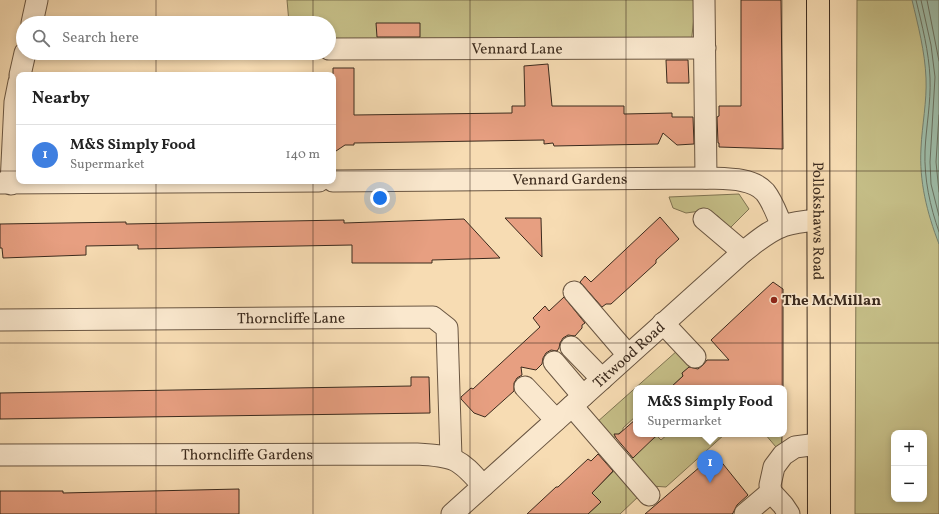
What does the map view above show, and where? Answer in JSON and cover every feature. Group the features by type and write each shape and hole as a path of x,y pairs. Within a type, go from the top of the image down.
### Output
{"main road":[{"name":"Pollokshaws Road","path":"818,0 818,514"}],"street":[{"path":"33,16 36,0"},
{"path":"704,0 706,178"},
{"name":"Vennard Lane","path":"336,49 705,48"},
{"path":"21,72 23,60"},
{"path":"16,97 6,184 16,184"},
{"name":"Vennard Gardens","path":"336,181 706,178 746,181 756,185 765,192 782,226"},
{"path":"704,219 743,252"},
{"name":"Titwood Road","path":"452,514 743,252 782,226 794,222 818,220"},
{"path":"574,292 628,355"},
{"name":"Thorncliffe Lane","path":"0,320 433,316 447,328 451,458"},
{"path":"663,323 695,357"},
{"path":"571,347 602,379"},
{"path":"554,362 577,401 649,494"},
{"path":"525,387 556,420"},
{"path":"789,514 771,492 770,485 774,467 783,455 795,447 818,444"},
{"name":"Thorncliffe Gardens","path":"0,455 438,455 451,458 468,468 484,486"},
{"path":"747,513 771,492"}],"shaded area":[{"path":"287,0 696,0 691,44 336,45 336,16 288,16"},
{"path":"857,0 939,0 939,514 855,514"},
{"path":"739,194 749,209 727,231 724,230 719,217 708,210 686,213 673,208 669,197"},
{"path":"678,350 692,365 682,373 683,376 673,385 639,385"},
{"path":"633,390 633,419 623,428 623,430 615,437 611,438 596,423"},
{"path":"656,437 661,440 664,437 722,437 666,487 651,486 627,459"},
{"path":"768,437 782,437 781,453"},
{"path":"617,469 640,495 620,514 588,514 601,502 592,493"}],"water":[{"path":"912,0 939,0 939,244 931,221 921,173 921,148 926,96 926,78 923,48"}],"building":[{"path":"741,0 781,0 783,149 719,147 717,117 719,116 719,106 741,106"},
{"path":"376,23 420,23 420,37 377,37"},
{"path":"666,60 688,60 689,83 667,83"},
{"path":"548,64 552,106 624,106 624,114 672,113 672,117 693,117 694,144 677,145 663,133 658,144 554,146 553,143 544,144 544,140 354,143 354,145 345,145 336,151 336,72 333,72 333,68 354,68 354,115 512,113 512,106 525,106 524,66"},
{"path":"660,217 679,239 656,260 656,263 611,304 606,304 602,307 580,282 585,276 591,282"},
{"path":"505,218 541,218 542,257"},
{"path":"464,219 500,258 432,260 432,263 352,263 352,245 138,249 138,245 86,246 86,255 3,258 2,248 0,248 0,224 126,222 126,224 344,220 344,223"},
{"path":"773,282 783,289 783,385 673,385 683,376 682,373 689,367 698,369 707,360 729,360 711,340"},
{"path":"564,297 585,323 582,325 582,328 575,336 568,335 563,338 557,351 551,350 546,353 542,364 536,370 521,367 522,375 517,378 514,383 514,391 485,417 474,413 461,399 461,397 471,388 473,389 540,327 533,318 545,306 549,311"},
{"path":"411,377 429,377 430,413 0,419 0,393 411,386"},
{"path":"633,422 633,437 655,437 633,458 614,434 619,434"},
{"path":"598,454 613,471 592,493 601,502 588,514 527,514 588,459 591,461"},
{"path":"715,454 748,495 737,505 732,514 645,514"},
{"path":"239,489 239,514 0,514 0,491 63,491 63,493"}],"place":[{"name":"The McMillan","path":"774,300"},
{"name":"M&S Simply Food","path":"710,483"}]}
